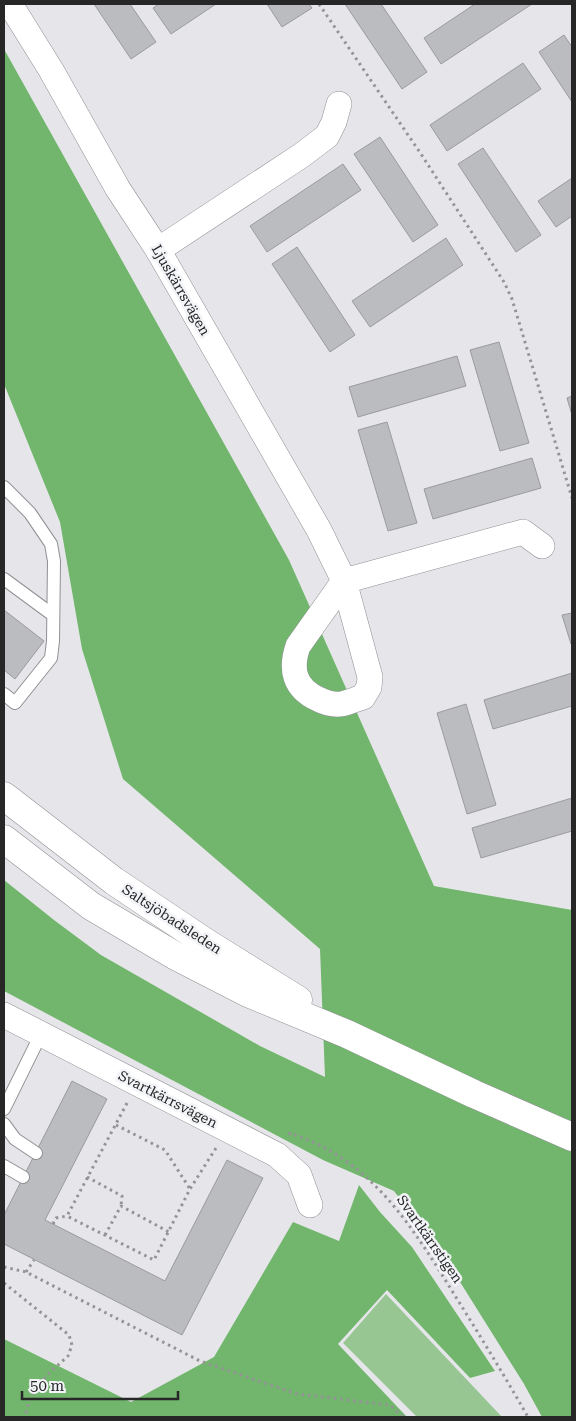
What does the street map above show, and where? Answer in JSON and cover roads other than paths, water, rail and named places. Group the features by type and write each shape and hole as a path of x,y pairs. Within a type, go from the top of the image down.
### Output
{"main road":[{"name":"Saltsjöbadsleden","path":"4,796 114,881 205,942 295,998 347,1034"},
{"name":"Saltsjöbadsleden","path":"4,840 91,906 174,955 248,993 347,1034 474,1094 572,1137"}],"street":[{"name":"Ljuskärrsvägen","path":"10,4 51,70 118,189 158,250 319,530 344,581 524,532 542,546"},
{"path":"158,250 302,155 327,136 334,122 339,104"},
{"name":"Svartkärrsvägen","path":"4,1015 278,1155 299,1175 310,1205"}],"lane":[{"path":"4,487 30,513 51,544 54,561 54,641 51,658 15,703 4,694"},
{"path":"4,579 54,615"},
{"path":"4,1109 41,1034"},
{"path":"4,1124 15,1139 36,1153"},
{"path":"4,1166 23,1177"}]}
